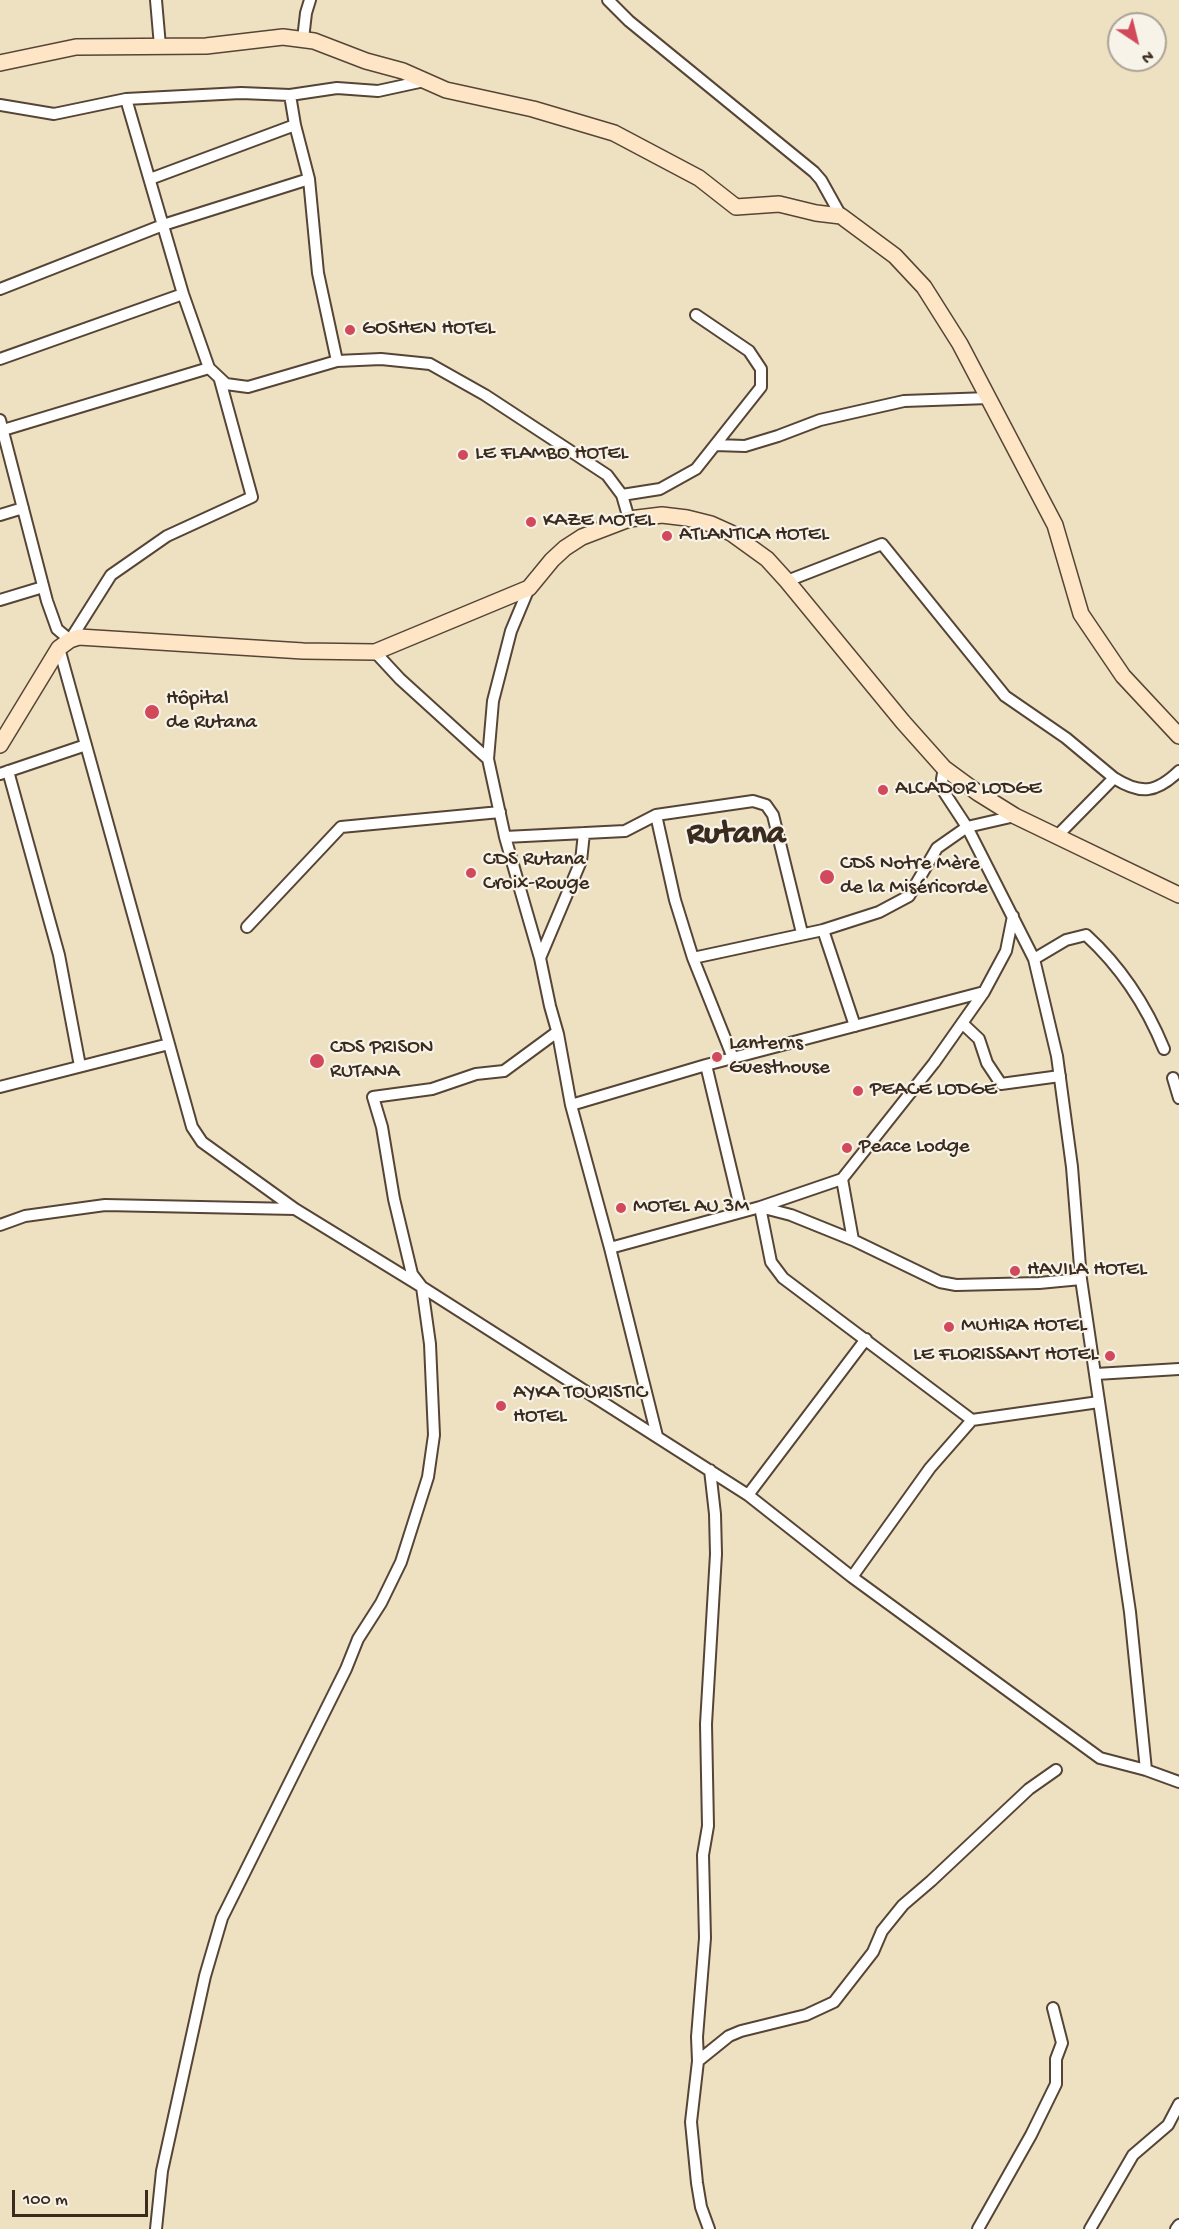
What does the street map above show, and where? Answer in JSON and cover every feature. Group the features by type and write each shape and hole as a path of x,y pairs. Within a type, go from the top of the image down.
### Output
{"street":[{"path":"156,0 160,46"},
{"path":"303,39 310,0"},
{"path":"608,0 629,21 814,172 841,216 895,256 924,287 960,344 1055,525 1081,614 1123,676 1179,736"},
{"path":"0,63 76,47 206,46 283,38 303,39 403,71 446,90 533,109 614,133 699,178 736,207 779,204 816,213 841,216"},
{"path":"0,105 54,114 126,99 241,93 290,95 337,88 378,91 424,81"},
{"path":"290,95 309,179 318,273 337,361"},
{"path":"126,99 183,294 209,368 220,379 226,384 248,387 337,361 381,359 430,364 485,394 607,475 622,495 629,519"},
{"path":"150,179 295,125"},
{"path":"0,290 163,225 309,179"},
{"path":"0,359 183,294"},
{"path":"622,495 660,489 696,469 761,387 761,369 748,351 696,315"},
{"path":"209,368 1,427 43,587 64,644 86,745 192,1127 202,1142 295,1209 422,1287 748,1495 852,1578 1050,1724 1100,1758 1146,1770 1179,1782"},
{"path":"0,745 111,575 167,536 252,497 220,379"},
{"path":"715,445 745,446 820,420 904,401 989,398"},
{"path":"0,515 22,508"},
{"path":"657,1436 571,1105 558,1032 540,958 505,837 488,759 493,701 511,631 529,588 552,560 582,537 629,519 662,515 687,518 711,524 731,533 767,559 787,581 903,722 944,768 978,794 1015,816 1179,895"},
{"path":"787,581 882,544 1005,696 1066,738 1114,778 1130,788 1144,790 1157,787 1179,771"},
{"path":"0,600 43,587"},
{"path":"64,644 79,637 303,651 375,652 529,588"},
{"path":"375,652 400,679 488,759"},
{"path":"80,1066 59,955 4,773 86,745"},
{"path":"944,768 942,779 944,792 967,827 1034,959 1057,1056 1072,1167 1081,1279 1130,1612 1146,1770"},
{"path":"1057,836 1114,778"},
{"path":"505,837 624,831 657,815 753,801 766,805 773,815 802,933"},
{"path":"247,927 341,827 500,812"},
{"path":"657,815 675,900 693,958 733,1058"},
{"path":"693,958 823,930 879,912 909,896 937,848 967,827 1015,816"},
{"path":"540,958 581,861 584,833"},
{"path":"610,1248 760,1207 842,1179 934,1063 984,992 1006,951 1013,916"},
{"path":"823,930 855,1026"},
{"path":"1034,959 1065,940 1086,935 1108,955 1141,1001 1164,1049"},
{"path":"571,1105 706,1065 984,992"},
{"path":"962,1023 979,1040 987,1063 1001,1084 1060,1076"},
{"path":"156,2229 162,2170 205,1976 222,1918 346,1669 358,1639 381,1604 401,1562 428,1478 434,1435 430,1344 422,1287 412,1274 394,1199 382,1127 373,1097 432,1089 476,1074 504,1071 558,1032"},
{"path":"0,1087 169,1044"},
{"path":"706,1065 741,1211"},
{"path":"1173,1078 1179,1098"},
{"path":"842,1179 853,1240"},
{"path":"0,1225 26,1216 105,1205 295,1209"},
{"path":"760,1207 791,1215 853,1240 940,1282 956,1285 1040,1283 1081,1279"},
{"path":"760,1207 771,1262 783,1278 972,1420"},
{"path":"748,1495 866,1339"},
{"path":"1096,1374 1179,1369"},
{"path":"852,1578 930,1468 972,1420 1099,1402"},
{"path":"710,1470 715,1514 716,1554 706,1724 708,1827 703,1855 705,1938 697,2025 698,2061 691,2122 701,2207 710,2229"},
{"path":"698,2061 729,2036 806,2015 834,2002 873,1952 882,1931 903,1905 1029,1789 1056,1770"},
{"path":"978,2229 1035,2127 1056,2084 1056,2060 1062,2043 1053,2008"},
{"path":"1090,2229 1133,2155 1168,2125 1179,2104"},
{"path":"1176,2229 1179,2225"}],"place":[{"name":"GOSHEN HOTEL","path":"350,330"},
{"name":"LE FLAMBO HOTEL","path":"463,455"},
{"name":"KAZE MOTEL","path":"531,522"},
{"name":"ATLANTICA HOTEL","path":"667,536"},
{"name":"Hôpital de Rutana","path":"152,712"},
{"name":"ALCADOR LODGE","path":"883,790"},
{"name":"CDS Rutana Croix-Rouge","path":"471,873"},
{"name":"CDS Notre Mère de la Miséricorde","path":"827,877"},
{"name":"Lanterns Guesthouse","path":"717,1057"},
{"name":"CDS PRISON RUTANA","path":"317,1061"},
{"name":"PEACE LODGE","path":"858,1091"},
{"name":"Peace Lodge","path":"847,1148"},
{"name":"MOTEL AU 3M","path":"621,1208"},
{"name":"HAVILA HOTEL","path":"1015,1271"},
{"name":"MUHIRA HOTEL","path":"949,1327"},
{"name":"LE FLORISSANT HOTEL","path":"1110,1356"},
{"name":"AYKA TOURISTIC HOTEL","path":"501,1406"}],"district":[{"name":"Rutana","path":"736,836"}]}
